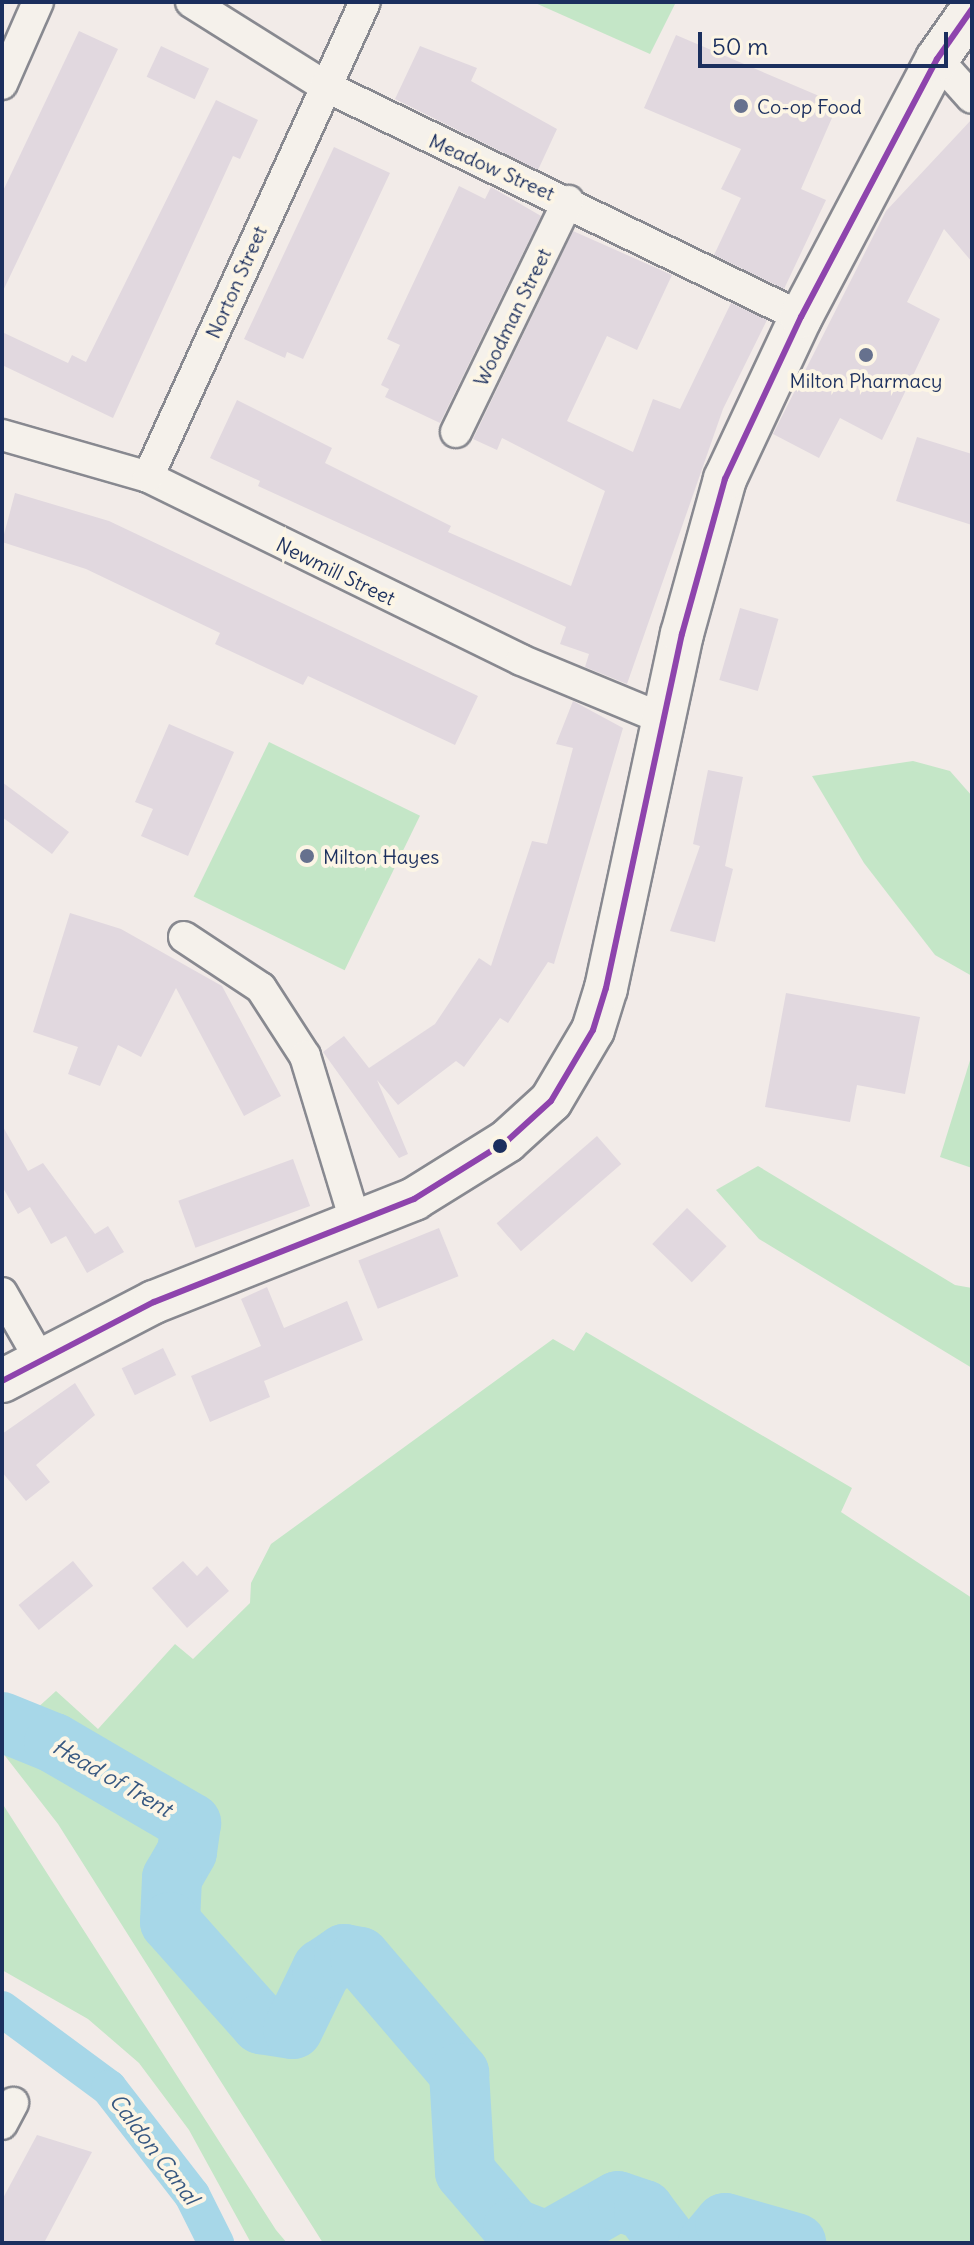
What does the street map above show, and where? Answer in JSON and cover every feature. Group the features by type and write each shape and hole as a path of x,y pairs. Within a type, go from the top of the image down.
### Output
{"street":[{"path":"2,84 38,2"},
{"name":"Meadow Street","path":"191,2 325,86 568,201 801,317"},
{"name":"Norton Street","path":"148,477 365,2"},
{"path":"2,1381 38,1356 239,1265 414,1199 507,1141 551,1101 578,1059 606,988 666,720 725,479 801,317 937,59 972,9"},
{"path":"937,59 972,98"},
{"name":"Woodman Street","path":"456,432 568,201"},
{"name":"Newmill Street","path":"2,435 148,477 494,647 666,720"},
{"path":"184,937 261,988 305,1056 355,1221"},
{"path":"2,1293 38,1356"}],"green space":[{"path":"533,2 676,2 650,54"},
{"name":"Milton Hayes","path":"269,742 420,816 345,970 194,897"},
{"path":"913,761 950,771 972,796 972,976 935,955 864,863 812,776"},
{"path":"972,1054 972,1168 940,1157"},
{"path":"758,1166 955,1285 972,1288 972,1368 759,1239 716,1190"},
{"path":"586,1332 852,1488 841,1512 972,1598 972,2243 323,2243 58,1824 2,1752 2,1694 35,1710 56,1691 98,1729 175,1644 193,1659 250,1603 251,1583 271,1544 553,1339 574,1351"},
{"path":"2,1803 287,2243 251,2243 189,2130 139,2063 88,2019 2,1970"}],"building":[{"path":"79,31 118,49 2,293 2,193"},
{"name":"Co-op Food","path":"676,35 838,104 801,189 826,200 784,289 714,255 741,198 721,189 741,149 644,108"},
{"path":"161,46 209,68 195,99 147,77"},
{"path":"420,46 477,68 471,81 557,129 538,170 395,99"},
{"path":"216,100 258,120 240,159 233,156 113,418 2,365 2,332 68,363 72,355 86,362"},
{"path":"972,119 972,262 944,229 907,302 940,319 882,440 840,418 819,458 773,434 886,211"},
{"path":"334,147 390,173 303,359 287,352 285,358 244,339"},
{"path":"459,186 485,199 491,187 541,216 440,423 385,397 389,389 381,385 400,345 387,339"},
{"path":"573,231 672,275 637,350 607,336 567,421 633,452 653,399 680,409 731,303 767,320 723,409 627,684 585,667 589,654 560,644 566,627 258,486 260,481 210,458 237,400 332,448 325,463 451,526 448,532 571,586 605,491 502,438 497,450 473,439"},
{"path":"917,437 972,454 972,525 896,501"},
{"path":"15,493 109,521 478,696 455,745 308,676 303,685 215,644 220,633 86,569 2,542"},
{"path":"740,608 778,619 758,691 719,680"},
{"path":"573,701 623,728 554,964 548,962 508,1023 500,1018 464,1067 456,1061 398,1105 377,1080 408,1154 399,1158 323,1052 344,1036 369,1068 435,1024 479,958 491,966 532,841 547,844 573,748 556,744"},
{"path":"169,724 234,752 188,856 141,836 153,809 135,802"},
{"path":"708,770 743,777 725,866 733,869 715,942 670,931 700,846 693,844"},
{"path":"2,782 69,832 52,854 2,817"},
{"path":"70,913 121,929 222,986 281,1096 244,1116 176,988 141,1057 118,1045 100,1086 68,1074 78,1047 33,1032"},
{"path":"786,993 920,1017 905,1094 857,1085 850,1122 765,1107"},
{"path":"2,1125 28,1171 43,1163 95,1234 108,1226 124,1252 87,1273 66,1236 51,1244 30,1207 18,1214 2,1186"},
{"path":"597,1136 621,1164 521,1251 497,1223"},
{"path":"293,1159 310,1206 195,1248 178,1201"},
{"path":"687,1208 727,1246 692,1282 652,1244"},
{"path":"439,1228 458,1276 378,1309 358,1261"},
{"path":"267,1287 284,1328 347,1301 363,1340 264,1381 270,1397 210,1422 191,1376 261,1346 241,1299"},
{"path":"163,1348 176,1375 135,1395 122,1368"},
{"path":"75,1383 95,1415 36,1465 50,1482 26,1501 2,1472 2,1434"},
{"path":"73,1561 93,1586 39,1630 19,1605"},
{"path":"183,1561 197,1576 207,1566 229,1591 187,1628 152,1588"},
{"path":"37,2135 92,2152 44,2243 2,2243 2,2200"}],"waterway":[{"name":"Head of Trent","path":"2,1722 54,1743 191,1823 187,1852 172,1878 170,1922 261,2024 293,2029 322,1969 344,1954 360,1957 459,2073 465,2172 513,2228 547,2241 618,2201 644,2210 669,2243"},
{"name":"Caldon Canal","path":"2,2009 109,2088 192,2195 216,2243"},
{"name":"Head of Trent","path":"708,2243 725,2223 796,2243"}],"transit line":[{"path":"2,1381 154,1302 414,1199 507,1141 551,1101 593,1030 606,988 682,634 725,479 801,317 937,59 972,9"}],"place":[{"name":"Co-op Food","path":"741,106"},
{"name":"Milton Pharmacy","path":"866,355"},
{"name":"Milton Hayes","path":"307,856"}]}
